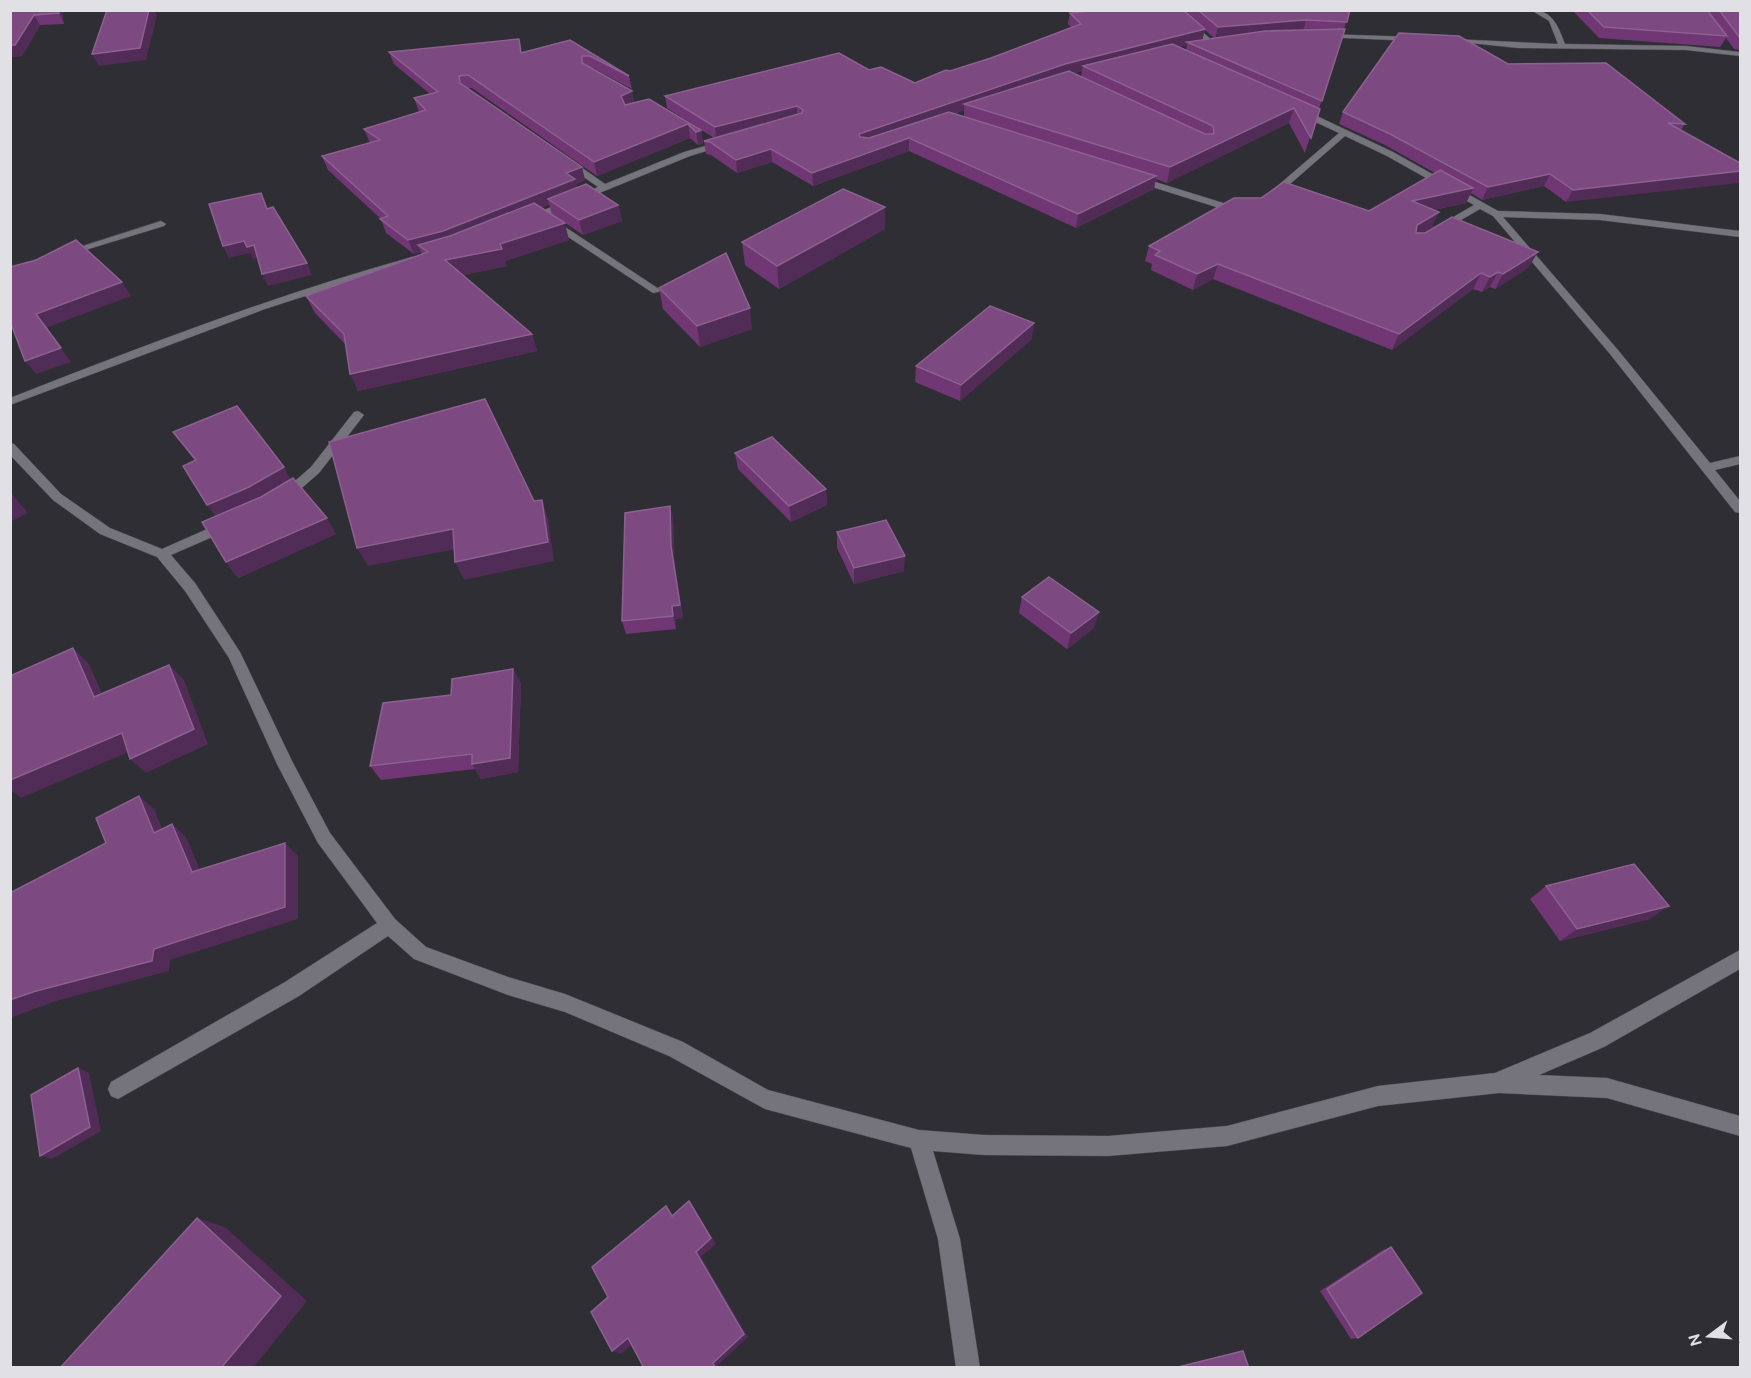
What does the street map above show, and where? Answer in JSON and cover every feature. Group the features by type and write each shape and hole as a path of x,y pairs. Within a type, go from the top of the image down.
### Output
{"street":[{"path":"1173,10 1212,43"},
{"path":"1534,10 1552,20 1562,45"},
{"path":"1313,36 1423,39"},
{"path":"1443,40 1518,46 1686,48 1740,54"},
{"path":"1187,49 1221,41"},
{"path":"1724,44 1730,52"},
{"path":"1290,107 1390,154 1496,214 1594,327 1740,509"},
{"path":"1129,177 1232,209 1256,206 1282,188 1344,133"},
{"path":"519,223 710,142 736,139"},
{"path":"558,156 605,188"},
{"path":"1432,233 1480,205"},
{"path":"541,214 657,291"},
{"path":"1496,214 1589,216 1740,234"},
{"path":"53,257 160,224"},
{"path":"10,402 293,294 352,275 430,255"},
{"path":"274,503 299,488 357,415"},
{"path":"10,447 57,497 105,531 162,554 206,608 235,656 285,764 324,838 389,925 420,953 508,986 565,1003 676,1049 765,1099 919,1140 984,1145 1108,1146 1227,1136 1378,1096 1498,1083 1607,1088 1740,1126"},
{"path":"1707,468 1740,460"},
{"path":"162,554 245,518"},
{"path":"118,1089 292,989 389,925"},
{"path":"1498,1083 1597,1040 1740,959"},
{"path":"919,1140 949,1239 968,1368"}],"building":[{"path":"10,10 58,10 59,13 34,15 15,45 10,45"},
{"path":"107,10 149,10 140,48 92,54"},
{"path":"1098,10 1183,10 1205,29 1065,64 859,134 860,137 869,138 949,112 1156,176 1078,214 909,138 812,173 771,149 736,160 710,142 704,141 802,113 803,110 797,106 715,127 665,96 839,53 869,70 881,67 915,83 946,70 950,71 991,58 1081,24 1070,13"},
{"path":"1198,10 1350,10 1347,22 1306,20 1218,27"},
{"path":"1587,10 1707,10 1727,36 1604,27"},
{"path":"1719,10 1740,10 1740,38"},
{"path":"1345,29 1322,101 1187,42 1265,31"},
{"path":"1399,33 1459,36 1508,64 1606,63 1685,124 1668,123 1740,163 1740,171 1573,190 1550,174 1488,187 1390,134 1343,112"},
{"path":"519,39 521,53 570,40 629,76 590,56 582,56 582,63 632,91 621,96 625,105 649,99 701,130 696,132 688,124 594,162 468,75 459,76 460,83 582,167 566,173 575,179 443,231 408,240 380,219 388,216 322,156 380,140 364,129 426,110 414,98 438,92 389,52"},
{"path":"1172,44 1320,109 1311,138 1294,108 1170,167 964,104 1069,71 1205,134 1214,134 1213,126 1083,66"},
{"path":"1440,170 1473,188 1412,201 1439,212 1417,225 1416,233 1425,233 1452,217 1538,252 1503,274 1498,272 1490,277 1481,273 1399,334 1218,264 1197,274 1155,255 1160,251 1149,246 1234,198 1261,198 1284,182 1369,211"},
{"path":"586,184 618,205 579,220 548,199"},
{"path":"843,189 885,207 777,266 742,242"},
{"path":"261,193 267,209 273,207 307,263 262,274 254,245 247,247 244,241 223,246 209,204"},
{"path":"534,203 565,223 500,244 502,249 445,260 532,334 350,374 344,334 306,296 428,252 418,245 450,236"},
{"path":"76,240 122,282 36,314 61,348 25,361 10,321 10,267 36,260"},
{"path":"726,253 750,308 697,326 659,288"},
{"path":"990,306 1034,323 961,385 916,366"},
{"path":"485,399 534,501 542,500 548,542 455,562 453,529 357,548 329,442"},
{"path":"237,406 284,467 249,487 207,505 183,466 196,460 173,432"},
{"path":"772,437 826,489 789,506 735,453"},
{"path":"293,478 327,518 226,562 202,522 261,497"},
{"path":"670,506 671,546 680,605 672,606 673,616 622,621 625,513"},
{"path":"886,520 905,556 854,568 837,532"},
{"path":"1049,577 1099,612 1071,633 1022,597"},
{"path":"73,648 94,697 169,665 194,729 130,759 122,733 10,780 10,676"},
{"path":"513,669 510,758 472,764 472,754 370,766 383,703 451,695 452,679"},
{"path":"139,796 154,833 172,824 192,872 285,843 285,907 154,949 152,961 10,1000 10,893 106,843 96,818"},
{"path":"1634,864 1669,906 1577,929 1546,886"},
{"path":"78,1068 90,1127 40,1156 31,1095"},
{"path":"689,1201 711,1238 696,1252 744,1334 713,1363 715,1368 644,1368 628,1338 612,1351 591,1312 608,1297 592,1267 666,1206 672,1216"},
{"path":"197,1218 281,1296 221,1368 60,1368"},
{"path":"1391,1247 1422,1293 1358,1338 1327,1289"},
{"path":"1243,1351 1249,1368 1174,1368"}]}
